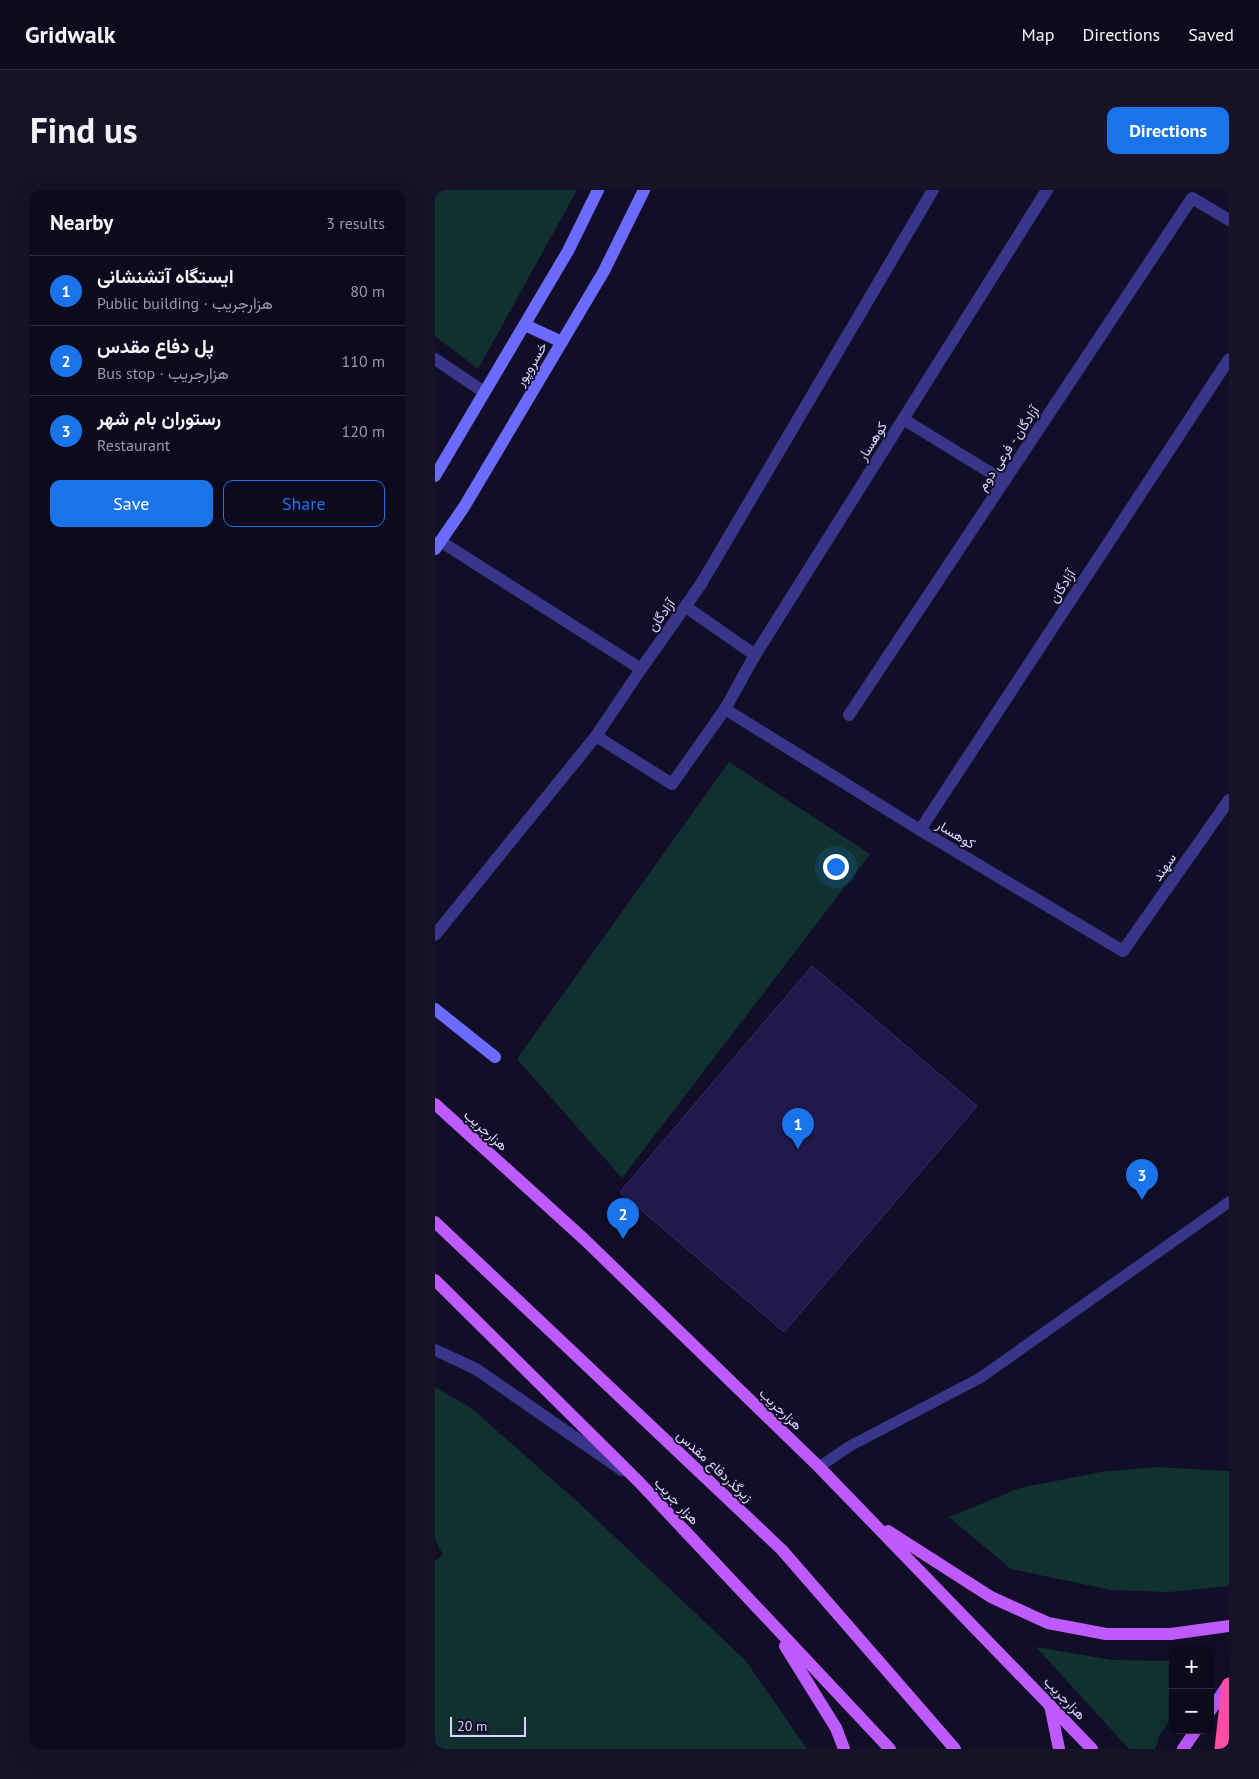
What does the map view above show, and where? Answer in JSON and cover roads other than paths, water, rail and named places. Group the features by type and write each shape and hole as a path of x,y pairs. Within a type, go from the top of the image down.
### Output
{"highway":[{"path":"1224,1749 1229,1685"},
{"path":"1224,1749 1229,1746"}],"main road":[{"name":"هزارجریب","path":"435,1104 585,1240 819,1466 1093,1749"},
{"name":"زیرگذردفاع مقدس","path":"435,1222 781,1550 955,1749"},
{"name":"هزار جریب","path":"435,1280 639,1482 890,1749"},
{"path":"871,1520 991,1597 1048,1623 1106,1634 1171,1634 1229,1626"},
{"path":"771,1623 836,1728 844,1749"},
{"path":"1214,1706 1229,1685"},
{"path":"1049,1704 1059,1749"},
{"path":"1183,1749 1194,1734"}],"street":[{"name":"خسروپور","path":"435,476 568,251 598,190"},
{"name":"خسروپور","path":"438,545 464,507 604,271 644,190"},
{"name":"آزادگان","path":"435,935 596,736 701,584 933,190"},
{"name":"کوهسار","path":"596,736 672,784 725,709 755,654 1047,190"},
{"name":"آزادگان - فرعی دوم","path":"849,716 1192,198 1229,220"},
{"path":"525,325 562,342"},
{"path":"435,359 484,392"},
{"name":"آزادگان","path":"920,830 1229,359"},
{"path":"903,419 1004,481"},
{"path":"438,545 641,670"},
{"path":"686,606 755,654"},
{"name":"کوهسار","path":"725,709 920,830 1123,951"},
{"name":"سهند","path":"1123,951 1229,800"},
{"path":"435,1009 495,1057"},
{"path":"435,1350 476,1369 639,1482"}],"lane":[{"path":"819,1466 850,1446 979,1378 1229,1202"}],"place":[{"name":"ایستگاه آتشنشانی","path":"798,1149"},
{"name":"رستوران بام شهر","path":"1142,1200"},
{"name":"پل دفاع مقدس","path":"623,1239"}]}
